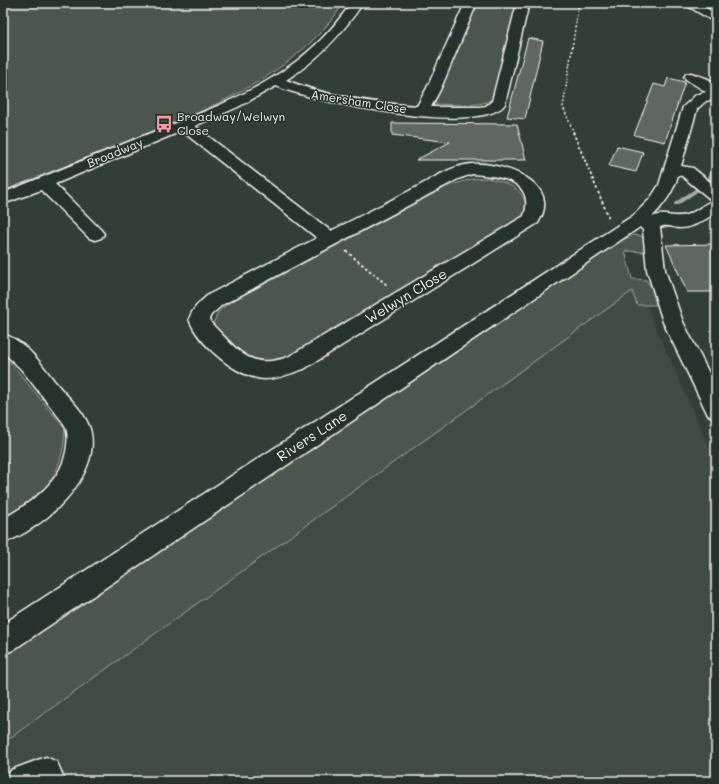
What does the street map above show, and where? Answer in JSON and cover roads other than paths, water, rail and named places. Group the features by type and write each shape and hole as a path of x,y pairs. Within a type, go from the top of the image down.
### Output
{"street":[{"name":"Broadway","path":"3,200 235,103 276,81 289,73 327,40 340,27 357,3"},
{"name":"Amersham Close","path":"421,112 434,88 471,3"},
{"name":"Amersham Close","path":"276,81 304,93 322,97 421,112 478,112 490,110 496,106 499,101 523,3"},
{"path":"689,3 716,19"},
{"path":"691,77 703,82 716,93"},
{"path":"645,222 667,185 690,108 701,98 716,93"},
{"path":"184,125 330,239"},
{"name":"Welwyn Close","path":"471,169 490,170 508,175 524,183 533,192 538,200 537,208 532,219 404,298 296,362 275,370 259,370 242,365 202,327 199,319 202,311 215,300 330,239 452,175 471,169"},
{"path":"672,169 687,172 716,195"},
{"path":"44,183 95,234"},
{"path":"645,222 662,219 679,222 692,220 716,205"},
{"path":"645,222 653,233 656,270 673,322 716,409"},
{"name":"Rivers Lane","path":"3,640 616,236 645,222"},
{"path":"3,342 22,356 76,423 80,439 76,462 64,485 51,501 32,515 3,532"},
{"path":"22,781 46,773 48,781"}],"waterway":[{"path":"710,180 716,166"},
{"path":"676,204 698,189"}],"place":[{"name":"Broadway/Welwyn Close","path":"164,124"}]}
